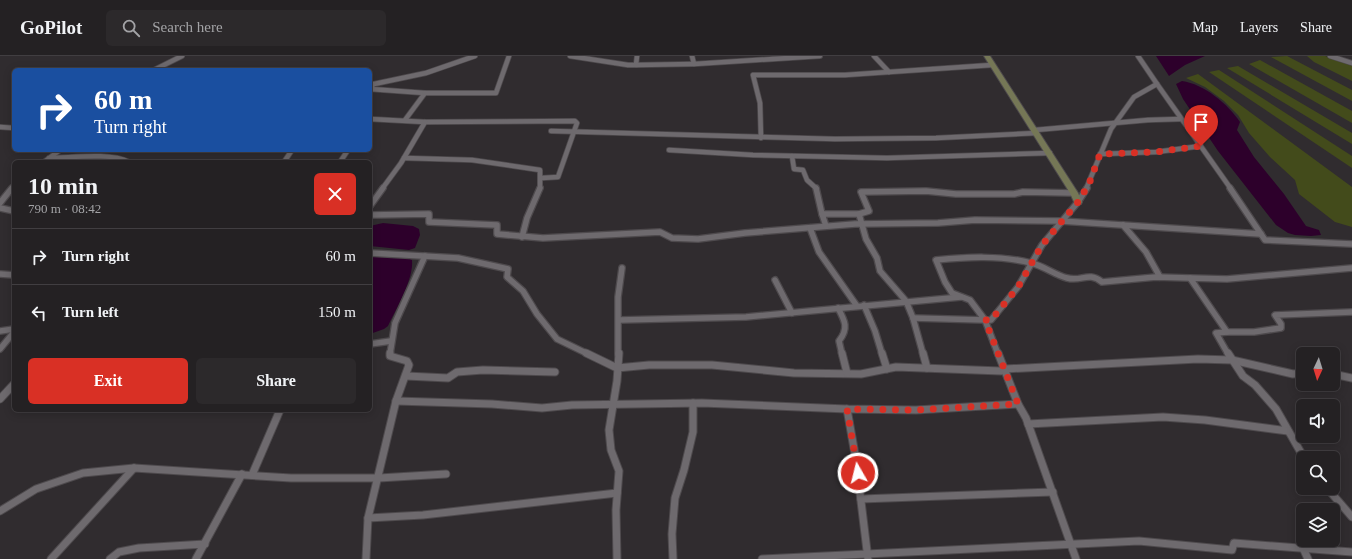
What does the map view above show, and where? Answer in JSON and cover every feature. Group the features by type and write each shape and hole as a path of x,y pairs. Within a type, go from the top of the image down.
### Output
{"street":[{"path":"158,68 182,56"},
{"path":"372,86 374,84 426,73 474,56"},
{"path":"372,89 425,93 496,93 510,56"},
{"path":"570,56 614,64 636,65 694,64 820,56"},
{"path":"636,65 637,56"},
{"path":"692,56 694,64"},
{"path":"874,56 889,72"},
{"path":"987,56 992,65 1011,89 1017,102 1050,153 1078,202"},
{"path":"1138,56 1265,240 1352,244"},
{"path":"1330,56 1352,63"},
{"path":"761,138 760,103 753,75 845,75 992,65"},
{"path":"913,318 991,320 1018,287 1042,245 1078,202 1089,184 1100,154 1116,122 1134,97 1157,84"},
{"path":"405,120 425,93"},
{"path":"372,119 425,122 575,121 577,123 558,177 542,178"},
{"path":"550,131 615,131 761,138 967,138 1036,132 1116,122 1181,119"},
{"path":"372,203 404,158 425,122"},
{"path":"0,127 12,128"},
{"path":"1100,154 1156,152 1201,146"},
{"path":"669,150 792,156 925,158 1050,153"},
{"path":"46,160 57,152"},
{"path":"49,158 74,159 80,157 102,156 125,160"},
{"path":"792,156 794,170 804,170 807,180 817,189 826,226"},
{"path":"404,158 436,158 507,163 540,170 542,178 540,190 528,215 522,237"},
{"path":"0,203 12,188"},
{"path":"822,214 859,214 869,211 861,192 926,191 956,194 1014,194 1023,192 1074,193"},
{"path":"0,208 12,211"},
{"path":"372,215 429,214 429,222 497,225 497,234 544,238 660,232 672,238 698,239 745,233 826,226 938,223 975,220 1061,221 1261,234"},
{"path":"859,214 866,239 877,258 880,271 906,301 913,318 927,368"},
{"path":"1123,225 1146,252 1160,277"},
{"path":"810,228 819,252 828,268 857,306"},
{"path":"372,253 425,256 470,261 508,269 507,277 523,291 537,314 557,339 617,368 649,365 712,365 794,373 861,374 896,367 981,371 1140,361 1198,359 1232,360 1296,374"},
{"path":"366,559 368,518 379,478 396,400 409,365 407,361 390,356 391,342 395,322 425,256"},
{"path":"1076,559 1028,424 1018,404 985,320 970,300 952,293 945,282 936,260 972,258 1000,259 1032,263 1072,279 1096,276 1102,282 1160,277 1227,279 1352,268"},
{"path":"617,559 617,493 619,471 611,450 609,430 617,368 619,320 618,297 622,268"},
{"path":"0,274 12,275"},
{"path":"1190,278 1227,332"},
{"path":"775,280 792,313"},
{"path":"619,320 746,317 906,301 963,297"},
{"path":"864,305 876,331 888,369"},
{"path":"838,308 846,325 846,333 839,341 847,373"},
{"path":"1300,451 1276,409 1255,385 1243,376 1216,333 1254,332 1281,328 1281,324 1275,315 1352,312"},
{"path":"0,331 12,331"},
{"path":"0,349 12,334"},
{"path":"372,344 391,342"},
{"path":"406,376 448,378 457,372 470,371 555,372"},
{"path":"1340,375 1352,378"},
{"path":"0,400 12,386"},
{"path":"396,400 560,408 572,405 693,403 916,410 1018,404"},
{"path":"673,559 672,534 675,498 694,432 693,403"},
{"path":"847,409 856,460 868,557"},
{"path":"252,475 279,412"},
{"path":"1028,424 1163,417 1204,420 1288,431"},
{"path":"0,511 36,489 83,473 134,468 291,478 379,478 446,474"},
{"path":"51,559 134,468"},
{"path":"196,559 242,474"},
{"path":"861,499 1052,492"},
{"path":"368,518 423,515 617,493"},
{"path":"1333,495 1352,517"},
{"path":"762,559 868,557 1139,540 1232,550 1234,543 1352,552"},
{"path":"110,559 119,552 139,548 205,544"},
{"path":"1303,548 1308,559"}],"green space":[{"path":"1287,56 1352,90 1352,101 1271,57"},
{"path":"1307,56 1325,56 1352,65 1352,81 1314,62"},
{"path":"1260,60 1352,111 1352,123 1249,64"},
{"path":"1238,66 1352,133 1352,144 1227,68"},
{"path":"1219,70 1352,156 1352,168 1209,72"},
{"path":"1198,74 1352,187 1352,227 1335,222 1299,194 1295,180 1270,157 1249,133 1238,115 1224,101 1205,87 1186,78"}],"shaded area":[{"path":"1156,56 1205,56 1185,65 1169,76"},
{"path":"1182,81 1199,86 1215,96 1229,108 1240,122 1237,130 1254,157 1284,194 1306,226 1319,230 1321,235 1295,235 1288,233 1276,225 1218,151 1183,99 1176,84"},
{"path":"383,223 413,226 419,229 420,235 415,248 409,250 372,246 372,226"},
{"path":"372,257 405,257 412,260 412,268 400,303 388,326 372,333"}],"route":[{"path":"858,473 847,409 916,410 1018,404 985,320 991,320 1004,306 1018,287 1042,245 1078,202 1089,184 1100,154 1156,152 1201,146"}]}
